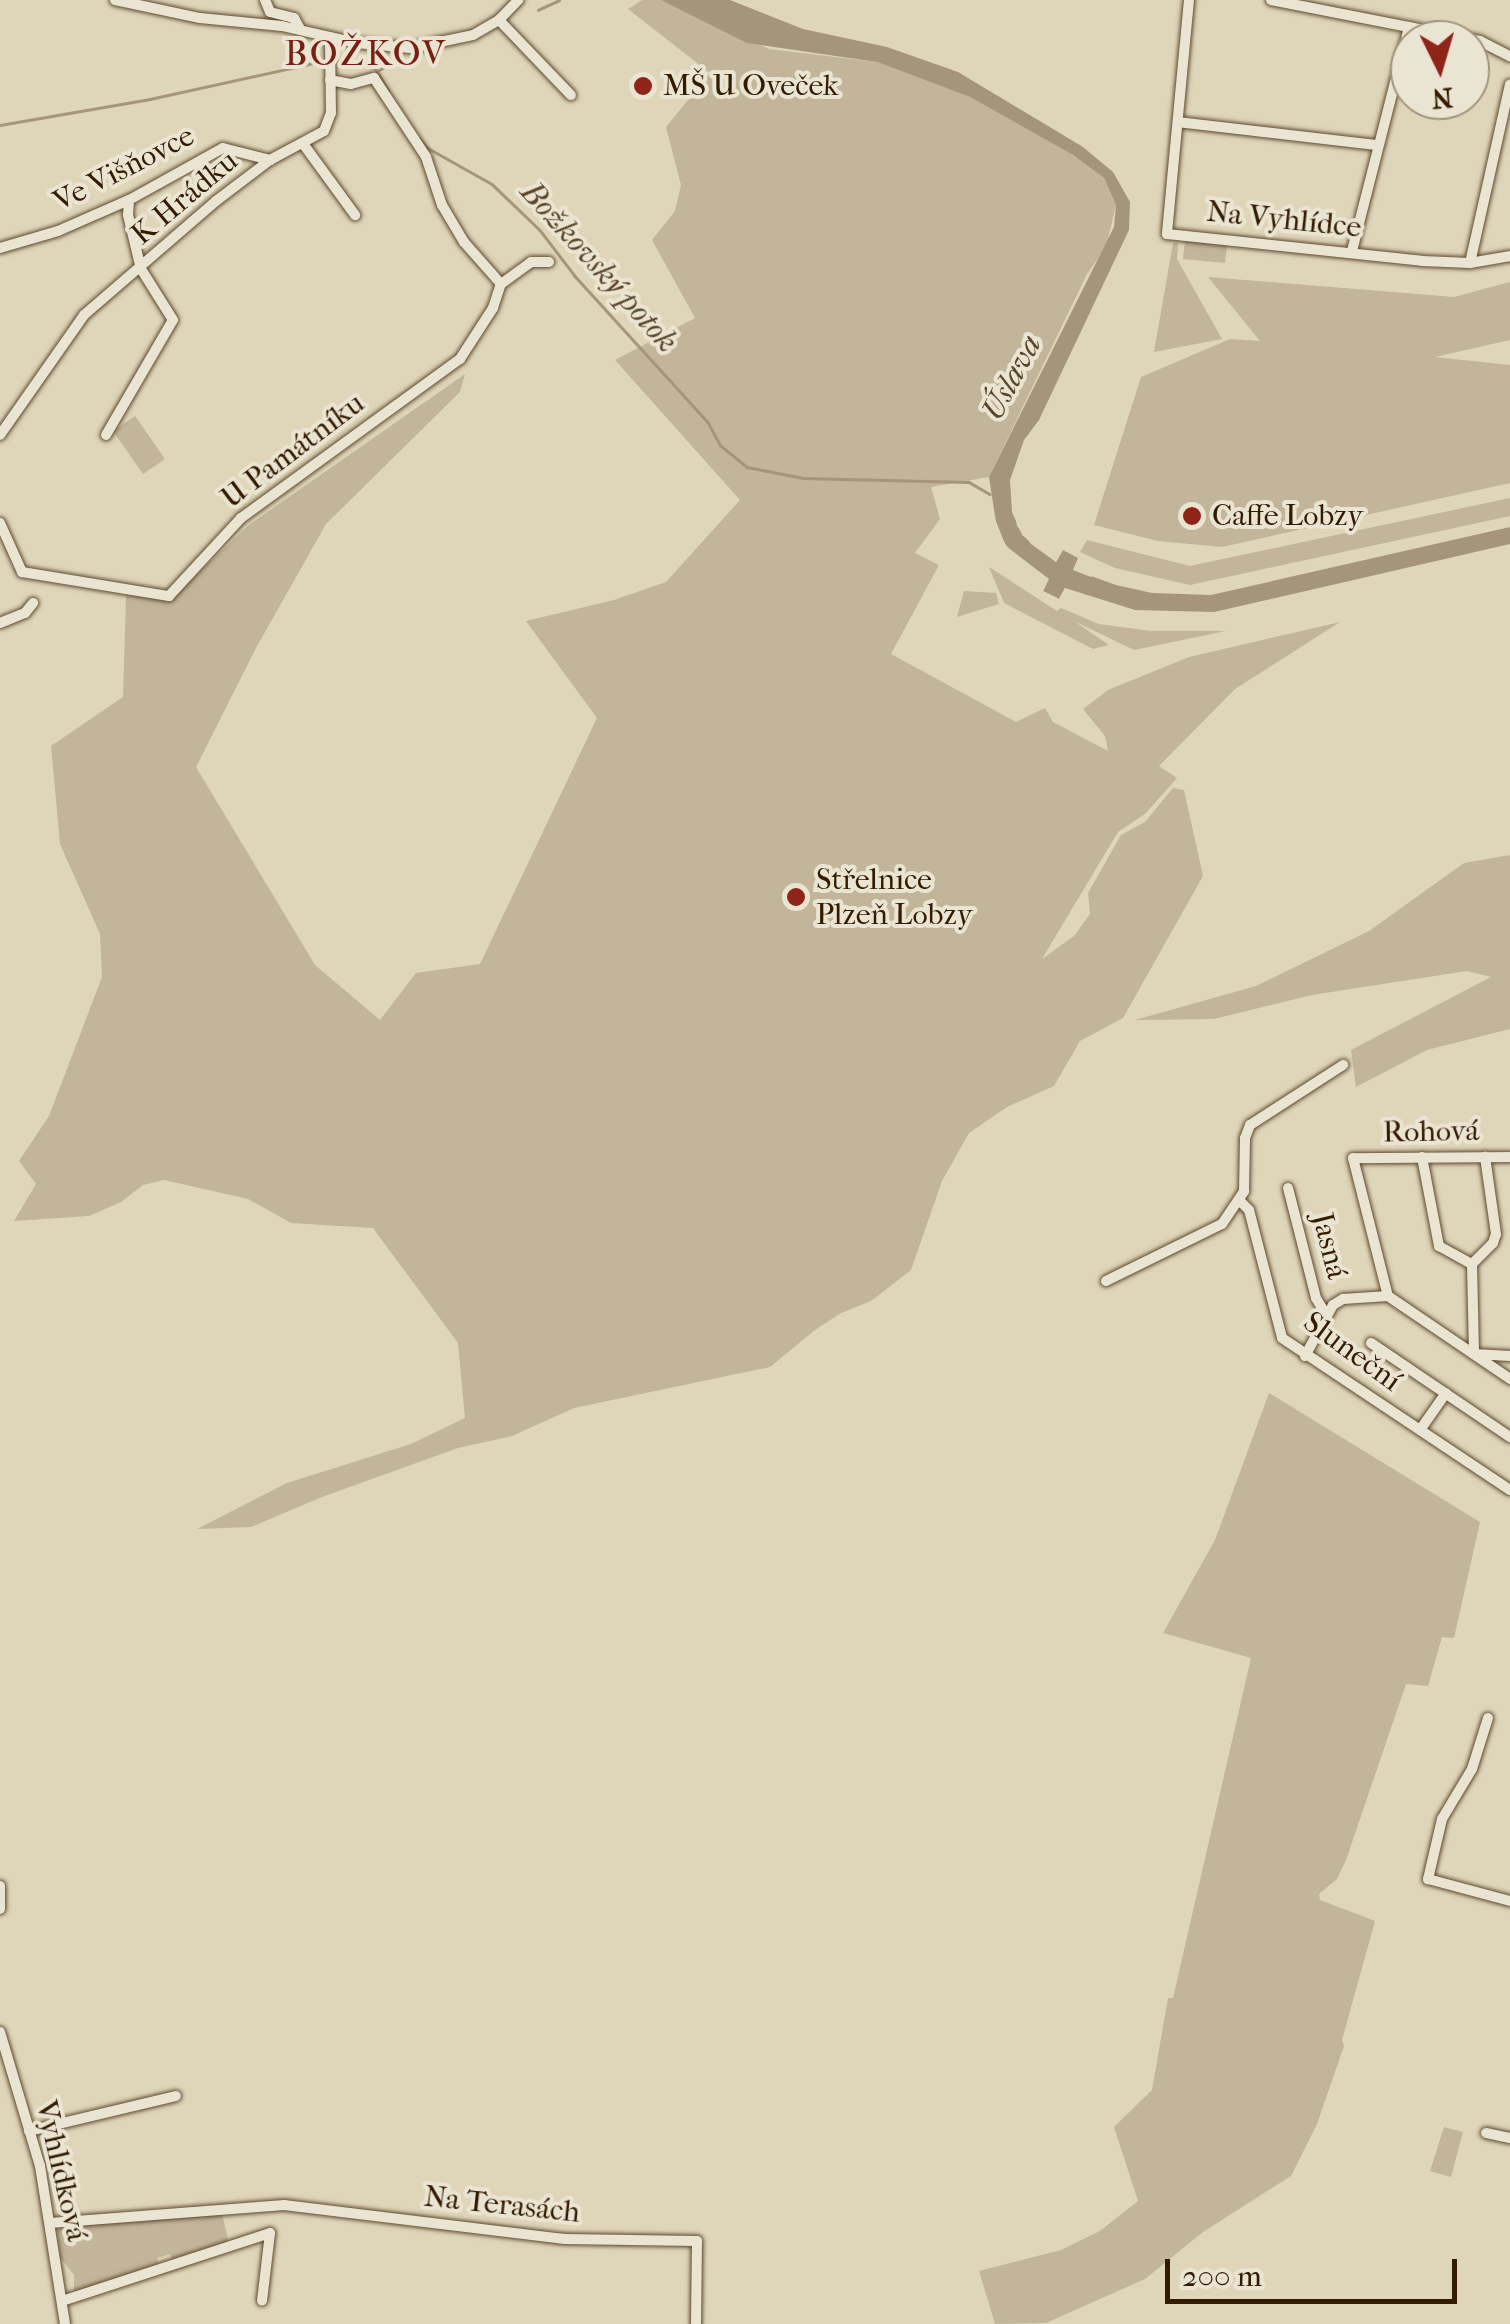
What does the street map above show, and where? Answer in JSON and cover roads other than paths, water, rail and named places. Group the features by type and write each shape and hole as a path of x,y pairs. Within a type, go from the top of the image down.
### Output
{"street":[{"path":"115,0 200,18 300,29 412,48 462,40 499,20 518,0"},
{"path":"266,0 270,12 294,18 300,29"},
{"name":"Na Vyhlídce","path":"1189,0 1167,234 1470,263 1510,256"},
{"path":"1272,0 1390,23"},
{"path":"499,20 571,95"},
{"path":"330,36 329,122 315,140 304,144 355,215"},
{"path":"330,74 351,84 374,78 426,157 442,204 464,242 501,284 531,262 548,262"},
{"path":"1470,263 1510,84"},
{"path":"1352,251 1390,98"},
{"path":"1178,122 1378,146"},
{"name":"K Hrádku","path":"129,200 128,215 141,268 270,160 304,144"},
{"name":"Ve Višňovce","path":"0,248 58,231 129,200 223,148 270,160"},
{"path":"0,434 69,332 141,268 173,320 106,435"},
{"name":"U Památníku","path":"0,523 22,572 170,596 241,518 460,359 492,308 501,284"},
{"path":"0,622 25,614 33,603"},
{"path":"1106,1282 1210,1231 1240,1202 1247,1177 1245,1134 1250,1125 1342,1065"},
{"name":"Rohová","path":"1388,1296 1353,1158 1510,1156"},
{"path":"1474,1354 1472,1264 1494,1244 1496,1234 1485,1157"},
{"path":"1422,1158 1438,1246 1472,1264"},
{"name":"Jasná","path":"1288,1188 1316,1298 1325,1313"},
{"name":"Sluneční","path":"1240,1202 1249,1210 1282,1338 1510,1490"},
{"path":"1305,1356 1325,1313 1343,1299 1388,1296 1510,1378"},
{"path":"1372,1343 1510,1437"},
{"path":"1474,1354 1510,1356"},
{"path":"1420,1430 1446,1394"},
{"path":"1488,1718 1472,1769 1442,1819 1428,1879 1510,1901"},
{"path":"0,1886 0,1909"},
{"name":"Vyhlídková","path":"0,2032 29,2130 50,2223 65,2324"},
{"path":"29,2130 176,2096"},
{"path":"1486,2133 1510,2138"},
{"name":"Na Terasách","path":"50,2223 284,2205 565,2239 697,2241 696,2324"},
{"path":"62,2301 270,2234 262,2301"}],"waterway":[{"path":"538,10 559,0"},
{"name":"Božkovský potok","path":"0,125 150,99 327,60"},
{"name":"Božkovský potok","path":"335,60 375,68 388,90"},
{"path":"379,70 388,65"},
{"name":"Božkovský potok","path":"419,138 428,148 492,184 540,230 575,276 708,422 720,445 747,467 803,478 969,482 990,494"}],"place":[{"name":"MŠ U Oveček","path":"643,86"},
{"name":"Caffe Lobzy","path":"1192,516"},
{"name":"Střelnice Plzeň Lobzy","path":"796,897"}],"district":[{"name":"BOŽKOV","path":"366,54"}],"water label":[{"name":"Úslava","path":"1012,378"}]}
